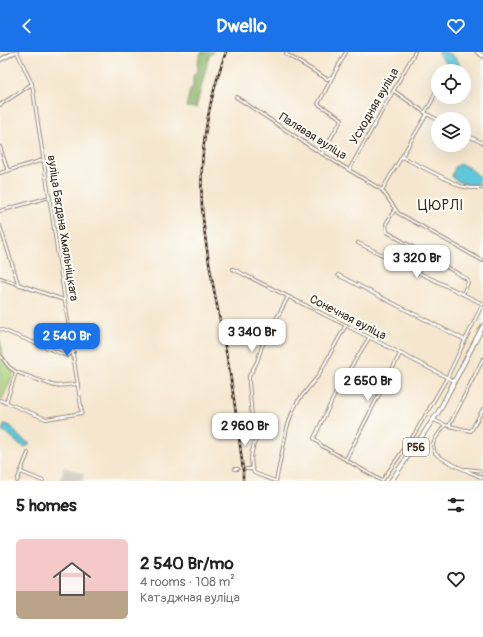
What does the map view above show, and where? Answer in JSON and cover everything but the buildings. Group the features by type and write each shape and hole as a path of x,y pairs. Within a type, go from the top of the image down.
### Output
{"main road":[{"name":"Р56","path":"391,481 439,412 483,326"}],"street":[{"path":"0,60 16,52"},
{"name":"вуліца Багдана Хмяльніцкага","path":"6,402 46,419 82,413 74,352 64,300 50,197 32,84 16,52"},
{"path":"322,153 342,119 318,104 346,52"},
{"name":"Усходняя вуліца","path":"349,170 415,52"},
{"path":"477,52 483,56"},
{"path":"286,53 327,79 332,78"},
{"path":"327,79 327,87"},
{"path":"0,105 32,84"},
{"path":"394,91 431,116"},
{"name":"Палявая вуліца","path":"236,97 382,190"},
{"path":"431,103 402,157 382,190 398,213 483,261"},
{"path":"471,137 483,143"},
{"path":"0,147 8,171"},
{"path":"402,157 460,186 483,188"},
{"path":"0,173 43,160"},
{"path":"0,211 50,197"},
{"path":"395,209 386,224 387,232 467,279 468,282 463,294"},
{"path":"0,226 19,286"},
{"path":"358,243 483,304 447,378 415,433 382,481 347,458 316,441 314,438 333,397 369,338"},
{"name":"Сонечная вуліца","path":"233,269 346,325 455,382"},
{"path":"338,276 465,340"},
{"path":"0,278 19,286 64,300"},
{"path":"288,297 262,346 257,362 249,376 252,417 261,428 252,450 252,469 254,473 275,481 287,428 293,410 298,400 320,372 346,325"},
{"path":"0,330 67,356 74,352"},
{"path":"347,458 400,354"},
{"path":"0,356 9,367 16,372 55,386 78,384"},
{"path":"449,426 483,359"},
{"path":"0,400 6,402 16,372"},
{"path":"434,420 445,425 471,431 483,409"},
{"path":"445,425 435,438 433,445 434,451 464,469 483,478"},
{"path":"17,481 28,453"},
{"path":"246,469 252,469"},
{"path":"464,469 483,471"},
{"path":"21,472 44,481"}],"shaded area":[{"path":"64,467 84,474 82,481 60,481"}],"green space":[{"path":"201,52 214,52 209,56 196,108 186,107 190,90 193,86 193,76 198,70 197,63"},
{"path":"0,339 6,361 10,369 14,372 2,400 0,399"}],"water":[{"path":"439,52 449,54 454,57 459,64 447,64 439,55"},
{"path":"460,164 471,169 478,175 480,178 478,184 466,184 454,179 452,176 455,167"},
{"path":"5,424 11,426 21,438 29,443 29,445 25,447 17,443 2,430"}],"tunnel":[{"path":"238,469 246,469"}],"railway":[{"path":"226,52 214,89 206,128 201,187 204,227 233,394 243,470 243,481"}],"district":[{"name":"ЦЮРЛІ","path":"441,205"}]}
